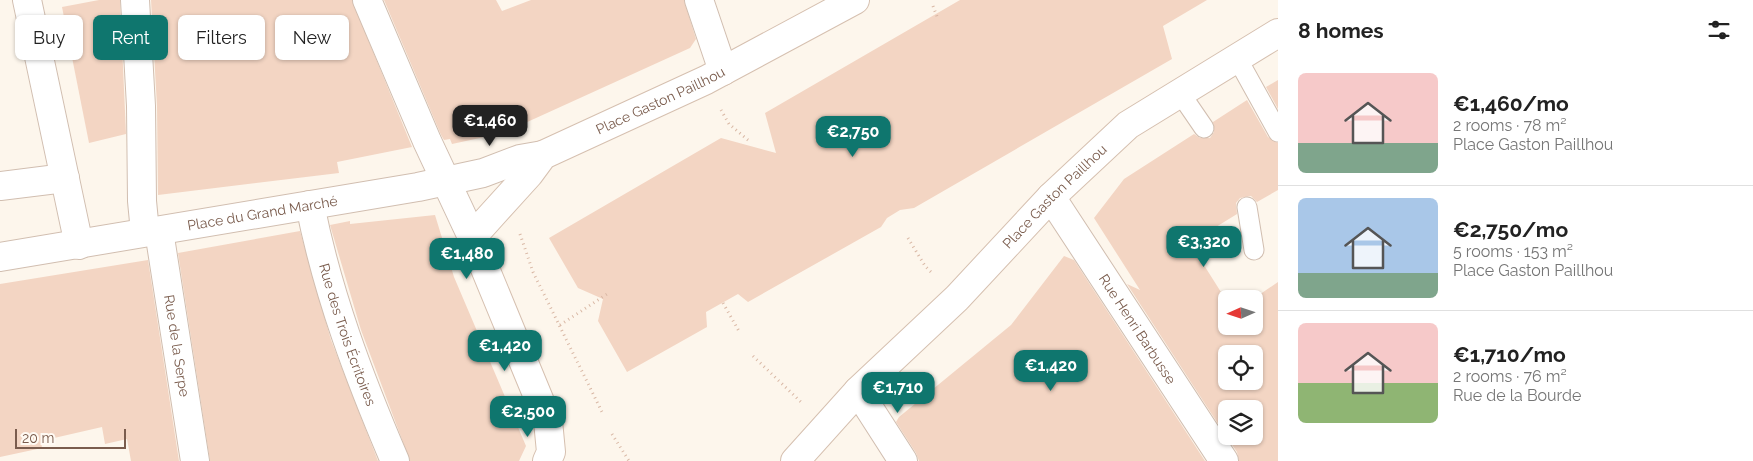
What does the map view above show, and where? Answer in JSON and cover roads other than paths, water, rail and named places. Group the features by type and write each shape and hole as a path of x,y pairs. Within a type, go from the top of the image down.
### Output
{"street":[{"path":"29,0 79,245"},
{"name":"Rue de la Serpe","path":"135,0 141,106 142,201 152,232 196,461"},
{"path":"366,0 472,237 548,421 551,452 547,461"},
{"path":"699,0 723,71"},
{"name":"Place Gaston Paillhou","path":"446,181 483,172 520,159 543,156 723,71 856,0"},
{"name":"Place Gaston Paillhou","path":"795,461 858,391 957,298 1051,197 1128,125 1278,34"},
{"name":"Place Gaston Paillhou","path":"472,237 543,156"},
{"path":"0,186 65,178"},
{"name":"Place du Grand Marché","path":"0,257 446,181"},
{"name":"Rue Henri Barbusse","path":"1051,197 1224,461"},
{"name":"Rue des Trois Écritoires","path":"310,205 330,292 370,404 395,461"},
{"path":"858,391 903,461"}],"lane":[{"path":"1237,58 1278,132"},
{"path":"1180,93 1204,128"},
{"path":"1247,207 1254,250"}]}
